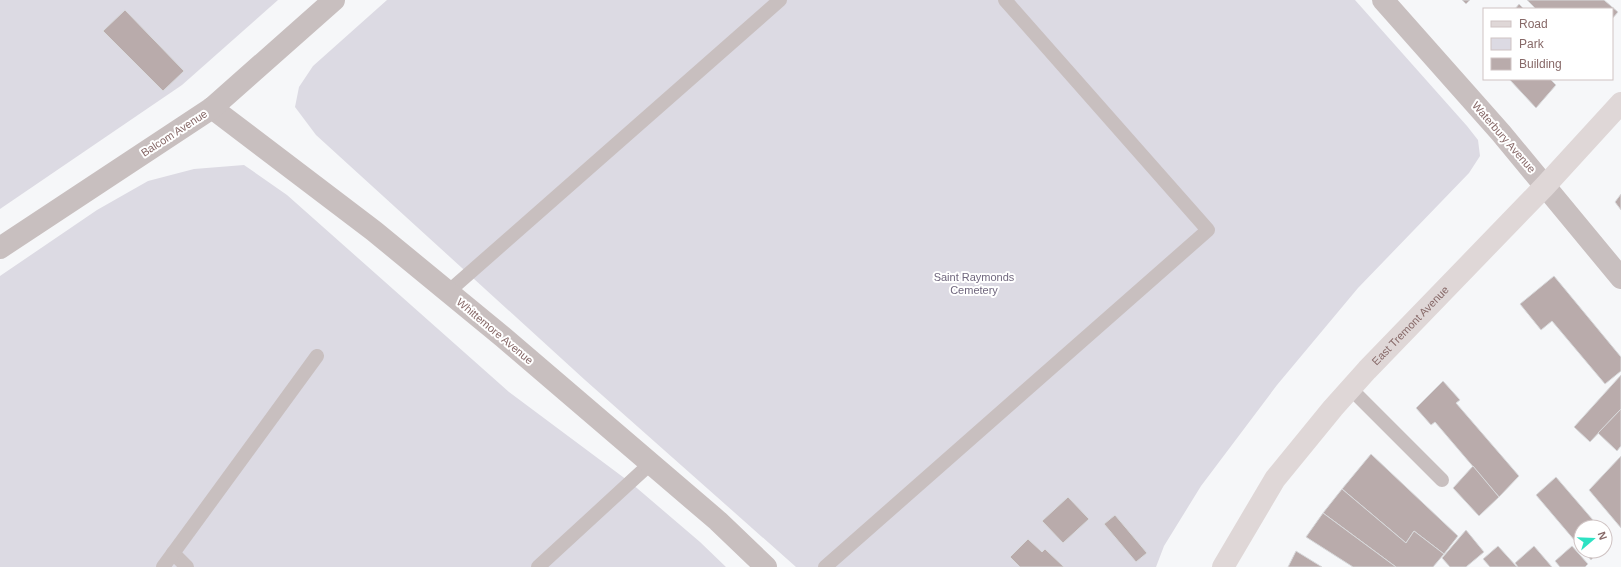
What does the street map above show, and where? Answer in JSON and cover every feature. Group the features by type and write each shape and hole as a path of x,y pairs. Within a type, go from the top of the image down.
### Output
{"main road":[{"name":"East Tremont Avenue","path":"1223,567 1275,479 1303,442 1350,388 1546,186 1621,103"}],"street":[{"name":"Balcom Avenue","path":"0,248 212,108 334,0"},
{"name":"Waterbury Avenue","path":"1383,0 1501,132 1621,278"},
{"name":"Whittemore Avenue","path":"212,108 374,231 448,292 718,521 766,567"}],"lane":[{"path":"448,292 780,0"},
{"path":"825,567 1208,230 1005,0"},
{"path":"163,567 317,356"},
{"path":"1350,388 1442,480"},
{"path":"538,567 650,464"},
{"path":"173,553 187,567"}],"green space":[{"path":"0,0 278,0 182,85 0,209"},
{"name":"Saint Raymonds Cemetery","path":"387,0 1355,0 1467,126 1478,140 1480,156 1469,173 1358,288 1277,385 1201,486 1164,546 1156,567 796,567 585,380 316,135 295,107 299,87 313,66"},
{"path":"244,165 287,195 509,392 631,483 700,542 726,567 0,567 0,276 97,210 148,181 194,169"}],"building":[{"path":"1462,0 1470,0 1466,4"},
{"path":"1527,0 1604,0 1618,12 1613,18 1613,8 1535,8"},
{"path":"1519,4 1523,8 1516,8"},
{"path":"125,10 184,71 163,91 103,31"},
{"path":"1510,80 1551,80 1556,85 1536,108"},
{"path":"1621,194 1621,210 1615,202"},
{"path":"1554,276 1621,357 1621,371 1605,384 1552,321 1541,330 1520,304"},
{"path":"1621,375 1621,409 1590,442 1574,427"},
{"path":"1443,381 1460,400 1456,403 1519,476 1499,497 1435,422 1431,425 1416,408"},
{"path":"1621,409 1621,446 1617,451 1598,433"},
{"path":"1371,454 1458,536 1444,554 1414,531 1406,543 1342,489"},
{"path":"1621,456 1621,528 1589,490"},
{"path":"1473,466 1499,497 1479,516 1453,488"},
{"path":"1556,477 1592,519 1573,519 1573,539 1536,495"},
{"path":"1342,489 1406,543 1414,531 1444,554 1433,567 1396,567 1323,513"},
{"path":"1068,497 1089,519 1063,543 1042,521"},
{"path":"1323,513 1396,567 1353,567 1306,537"},
{"path":"1115,515 1147,553 1136,562 1104,524"},
{"path":"1466,530 1484,552 1466,567 1450,567 1442,558"},
{"path":"1028,539 1042,552 1045,549 1064,567 1020,567 1010,557"},
{"path":"1498,546 1517,567 1490,567 1483,559"},
{"path":"1534,546 1552,567 1518,567 1515,563"},
{"path":"1572,546 1573,559 1584,559 1588,564 1585,567 1560,567 1555,561"},
{"path":"1296,551 1322,567 1288,567"}]}
